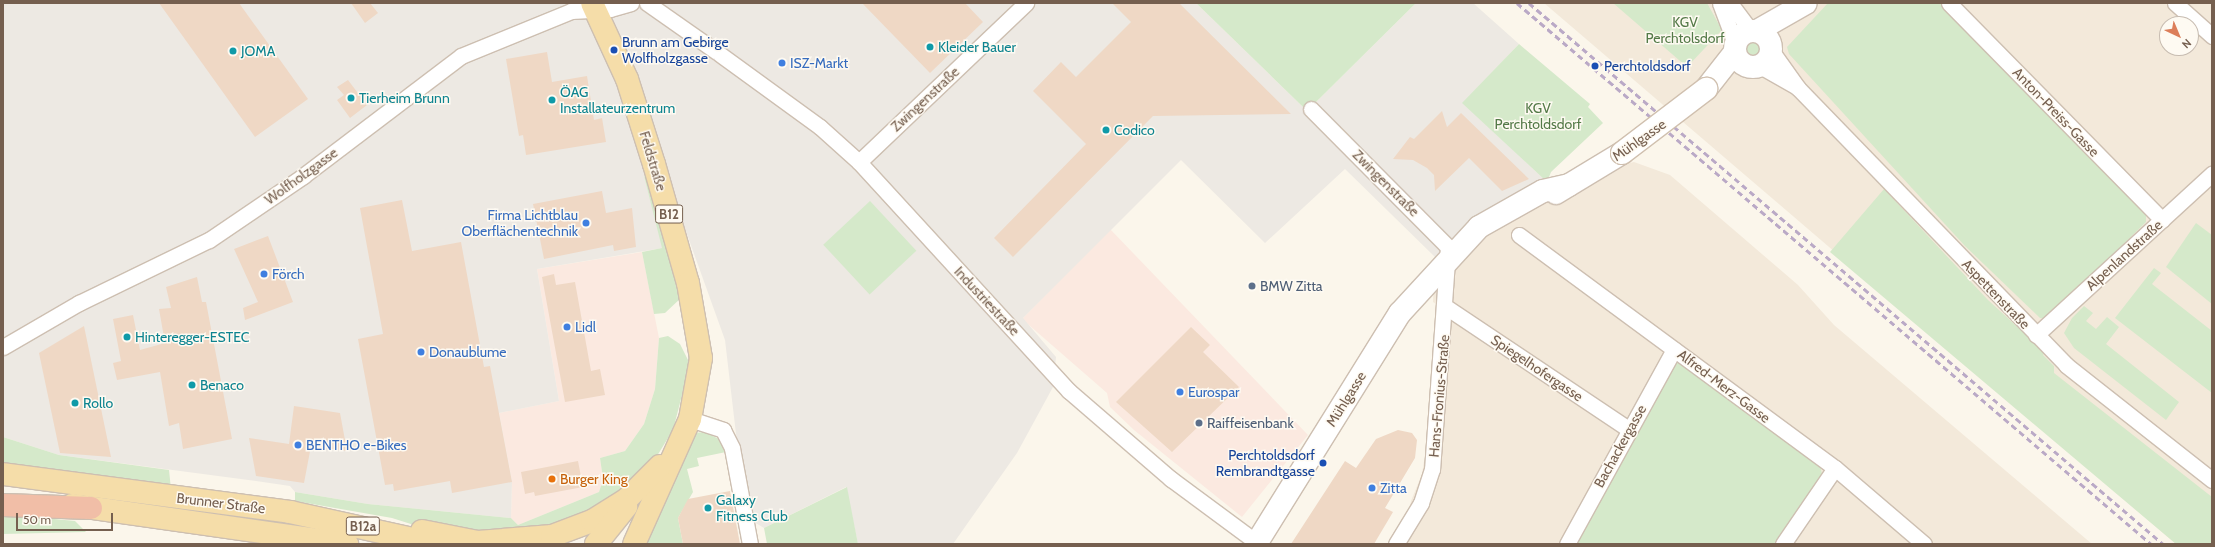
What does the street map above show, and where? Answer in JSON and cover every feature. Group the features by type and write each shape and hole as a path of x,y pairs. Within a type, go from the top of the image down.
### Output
{"highway":[{"path":"3,505 91,508"}],"main road":[{"name":"Feldstraße","path":"594,6 627,79 688,283 701,358 690,419 665,467"},
{"name":"B12a","path":"290,512 331,511 478,542 530,540 592,521 626,500 665,467"},
{"path":"596,544 665,467"},
{"path":"618,544 665,467"},
{"path":"634,544 665,467"},
{"name":"Brunner Straße","path":"3,474 290,512 436,544"},
{"name":"Brunner Straße","path":"3,496 347,544"}],"street":[{"path":"594,6 631,3"},
{"name":"Industriestraße","path":"647,3 820,127 858,162 1069,391 1171,478 1257,544"},
{"name":"Zwingenstraße","path":"858,162 1026,3"},
{"path":"1720,3 1753,48"},
{"path":"1730,3 1753,48"},
{"name":"Mühlgasse","path":"1257,544 1400,313 1448,263 1568,185 1622,153 1706,89 1718,85 1753,48 1807,3"},
{"name":"Anton-Preiss-Gasse","path":"1949,3 2162,220"},
{"path":"2175,3 2212,36"},
{"name":"Wolfholzgasse","path":"3,347 80,303 209,240 303,176 461,56 571,11 594,6"},
{"name":"Aspettenstraße","path":"1753,48 1798,88 2066,365 2212,480"},
{"name":"Zwingenstraße","path":"1311,109 1440,238 1448,247 1448,263"},
{"name":"Alpenlandstraße","path":"2036,335 2212,174"},
{"name":"Alfred-Merz-Gasse","path":"1519,235 1835,468 1924,544"},
{"name":"Hans-Fronius-Straße","path":"1396,544 1421,503 1432,469 1446,307 1448,263"},
{"name":"Spiegelhofergasse","path":"1446,307 1628,429"},
{"name":"Bachackergasse","path":"1567,544 1628,429 1674,349"},
{"path":"690,419 723,430 732,448 750,544"},
{"path":"1783,544 1835,468"}],"shaded area":[{"path":"3,3 1196,3 1303,107 1315,103 1416,3 1473,3 1519,44 1463,103 1547,182 1487,215 1435,257 1345,169 1265,243 1181,160 1023,318 1056,357 1053,387 1017,453 953,544 858,544 846,487 764,528 754,522 736,434 725,340 665,173 644,176 663,248 537,269 559,401 499,413 512,482 511,518 368,504 295,492 290,486 59,455 3,437"},
{"path":"1544,3 2212,3 2212,544 2176,544"},
{"path":"1634,162 1670,175 1798,285 1834,325 2092,544 1402,544 1411,501 1422,474 1428,436 1436,304 1433,302 1435,257 1487,215 1547,182"},
{"path":"1110,229 1308,435 1242,517 1134,430 1110,407 1107,393 1022,319"},
{"path":"642,252 659,338 655,389 644,424 625,451 600,458 603,479 599,492 518,525 511,518 512,482 499,413 559,401 537,269"}],"green space":[{"path":"1196,3 1416,3 1315,103 1303,107"},
{"name":"KGV Perchtolsdorf","path":"1613,3 1707,3 1722,30 1687,67"},
{"path":"1828,3 1941,3 2146,212 2146,222 2047,319 2040,318 1965,246 1789,54 1787,47"},
{"path":"1753,38 1760,41 1763,48 1760,55 1753,58 1746,55 1743,48 1746,41"},
{"name":"KGV Perchtoldsdorf","path":"1519,44 1590,104 1588,107 1603,123 1551,172 1547,182 1462,103"},
{"path":"644,176 649,179 682,297 665,313 654,314 642,252 662,248"},
{"path":"1884,189 1988,300 2045,352 2043,355 2054,366 2054,373 2212,497 2212,544 2176,544 1830,252"},
{"path":"870,201 916,251 870,294 823,245"},
{"path":"2196,223 2212,235 2212,304 2166,267"},
{"path":"2154,268 2161,273 2152,284 2212,331 2212,393 2115,318"},
{"path":"2084,306 2093,313 2086,321 2096,329 2107,317 2119,327 2106,344 2179,402 2166,420 2074,348 2064,333 2072,318"},
{"path":"668,336 680,344 690,364 673,430 652,464 605,509 534,534 436,532 392,518 295,501 295,492 368,504 511,518 518,525 599,492 603,479 600,458 625,451 644,424 655,389 659,338"},
{"path":"1683,362 1820,465 1822,474 1774,544 1575,544 1672,364"},
{"path":"705,432 719,439 726,452 697,458 699,466 687,469 693,492 678,518 683,544 642,544 694,433"},
{"path":"3,437 59,455 169,470 171,489 3,463"},
{"path":"847,487 858,544 767,544 764,528"},
{"path":"3,514 75,521 86,532 3,534"}],"building":[{"name":"JOMA","path":"159,3 239,3 308,99 255,137"},
{"path":"351,3 370,3 378,13 365,23"},
{"name":"Kleider Bauer","path":"862,3 965,3 983,22 930,73"},
{"name":"Codico","path":"1112,3 1179,3 1291,114 1153,116 1013,257 994,238 1086,144 1033,91 1061,62 1076,77 1131,22"},
{"name":"ÖAG Installateurzentrum","path":"547,52 552,82 587,76 594,120 602,118 606,142 526,155 523,135 519,136 506,59"},
{"name":"Tierheim Brunn","path":"348,80 367,105 350,118 337,100 344,95 337,87"},
{"path":"1442,111 1447,127 1461,113 1529,179 1502,191 1469,158 1435,191 1434,175 1427,168 1413,160 1393,159 1410,137 1414,139"},
{"name":"Firma Lichtblau Oberflächentechnik","path":"602,191 606,213 632,208 636,247 614,251 613,245 544,259 533,204"},
{"name":"Donaublume","path":"402,200 412,251 461,242 484,367 490,366 512,482 452,493 450,481 394,491 393,484 385,485 358,339 383,334 360,208"},
{"name":"Förch","path":"268,236 293,302 245,320 243,308 258,302 234,249"},
{"name":"Lidl","path":"554,274 556,285 575,282 591,371 600,369 605,395 565,402 542,277"},
{"name":"Benaco","path":"197,277 202,302 206,302 232,439 183,449 179,423 169,426 160,372 117,380 113,363 121,361 113,319 133,315 140,350 165,343 159,309 171,308 166,287"},
{"name":"Rollo","path":"84,326 111,457 60,453 39,353"},
{"name":"Eurospar","path":"1191,327 1210,345 1203,352 1239,387 1172,452 1116,402"},
{"name":"BENTHO e-Bikes","path":"294,406 340,413 347,451 311,446 304,483 256,476 249,438 289,444"},
{"name":"Zitta","path":"1398,430 1412,433 1417,440 1415,458 1385,508 1393,512 1374,544 1291,544 1345,461 1356,468 1376,439"},
{"name":"Burger King","path":"578,461 583,487 535,496 534,492 525,494 521,472"},
{"name":"Galaxy Fitness Club","path":"730,491 740,544 683,544 678,518 688,499"}],"railway":[{"path":"1517,3 2151,544"},
{"path":"1529,3 2163,544"}],"place":[{"name":"Kleider Bauer","path":"930,47"},
{"name":"Brunn am Gebirge Wolfholzgasse","path":"614,50"},
{"name":"JOMA","path":"233,51"},
{"name":"ISZ-Markt","path":"782,63"},
{"name":"Perchtoldsdorf","path":"1595,66"},
{"name":"Tierheim Brunn","path":"351,98"},
{"name":"ÖAG Installateurzentrum","path":"552,100"},
{"name":"Codico","path":"1106,130"},
{"name":"Firma Lichtblau Oberflächentechnik","path":"586,223"},
{"name":"Förch","path":"264,274"},
{"name":"BMW Zitta","path":"1252,286"},
{"name":"Lidl","path":"567,327"},
{"name":"Hinteregger-ESTEC","path":"127,337"},
{"name":"Donaublume","path":"421,352"},
{"name":"Benaco","path":"192,385"},
{"name":"Eurospar","path":"1180,392"},
{"name":"Rollo","path":"75,403"},
{"name":"Raiffeisenbank","path":"1199,423"},
{"name":"BENTHO e-Bikes","path":"298,445"},
{"name":"Perchtoldsdorf Rembrandtgasse","path":"1323,463"},
{"name":"Burger King","path":"552,479"},
{"name":"Zitta","path":"1372,488"},
{"name":"Galaxy Fitness Club","path":"708,508"}]}
